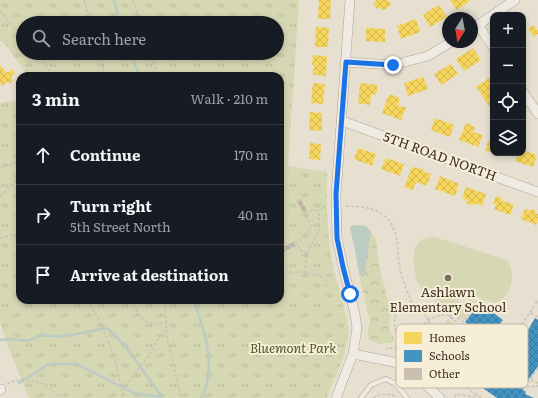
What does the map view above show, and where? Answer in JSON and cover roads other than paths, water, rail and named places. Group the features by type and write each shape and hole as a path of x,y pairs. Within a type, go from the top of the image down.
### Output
{"street":[{"path":"336,398 353,354 356,333 356,319 337,238 336,194 350,0"},
{"path":"478,25 515,0"},
{"path":"478,30 490,44"},
{"path":"346,62 393,65 428,56 442,47"},
{"path":"526,96 538,114"},
{"name":"5TH ROAD NORTH","path":"342,121 538,192"},
{"path":"353,354 396,363"},
{"path":"429,388 440,398"}],"lane":[{"path":"361,398 371,385 386,379 396,384"},
{"path":"400,388 407,398"}],"waterway":[{"path":"114,0 118,16"},
{"path":"133,60 138,72"},
{"path":"195,304 206,341 209,361 207,383 201,398"},
{"path":"0,340 12,339 27,341 42,335 61,337 107,328 126,347 161,398"},
{"path":"19,383 49,364 76,364 134,393 161,397"}],"place":[{"name":"Ashlawn Elementary School","path":"448,278"}],"park label":[{"name":"Bluemont Park","path":"293,348"}]}
